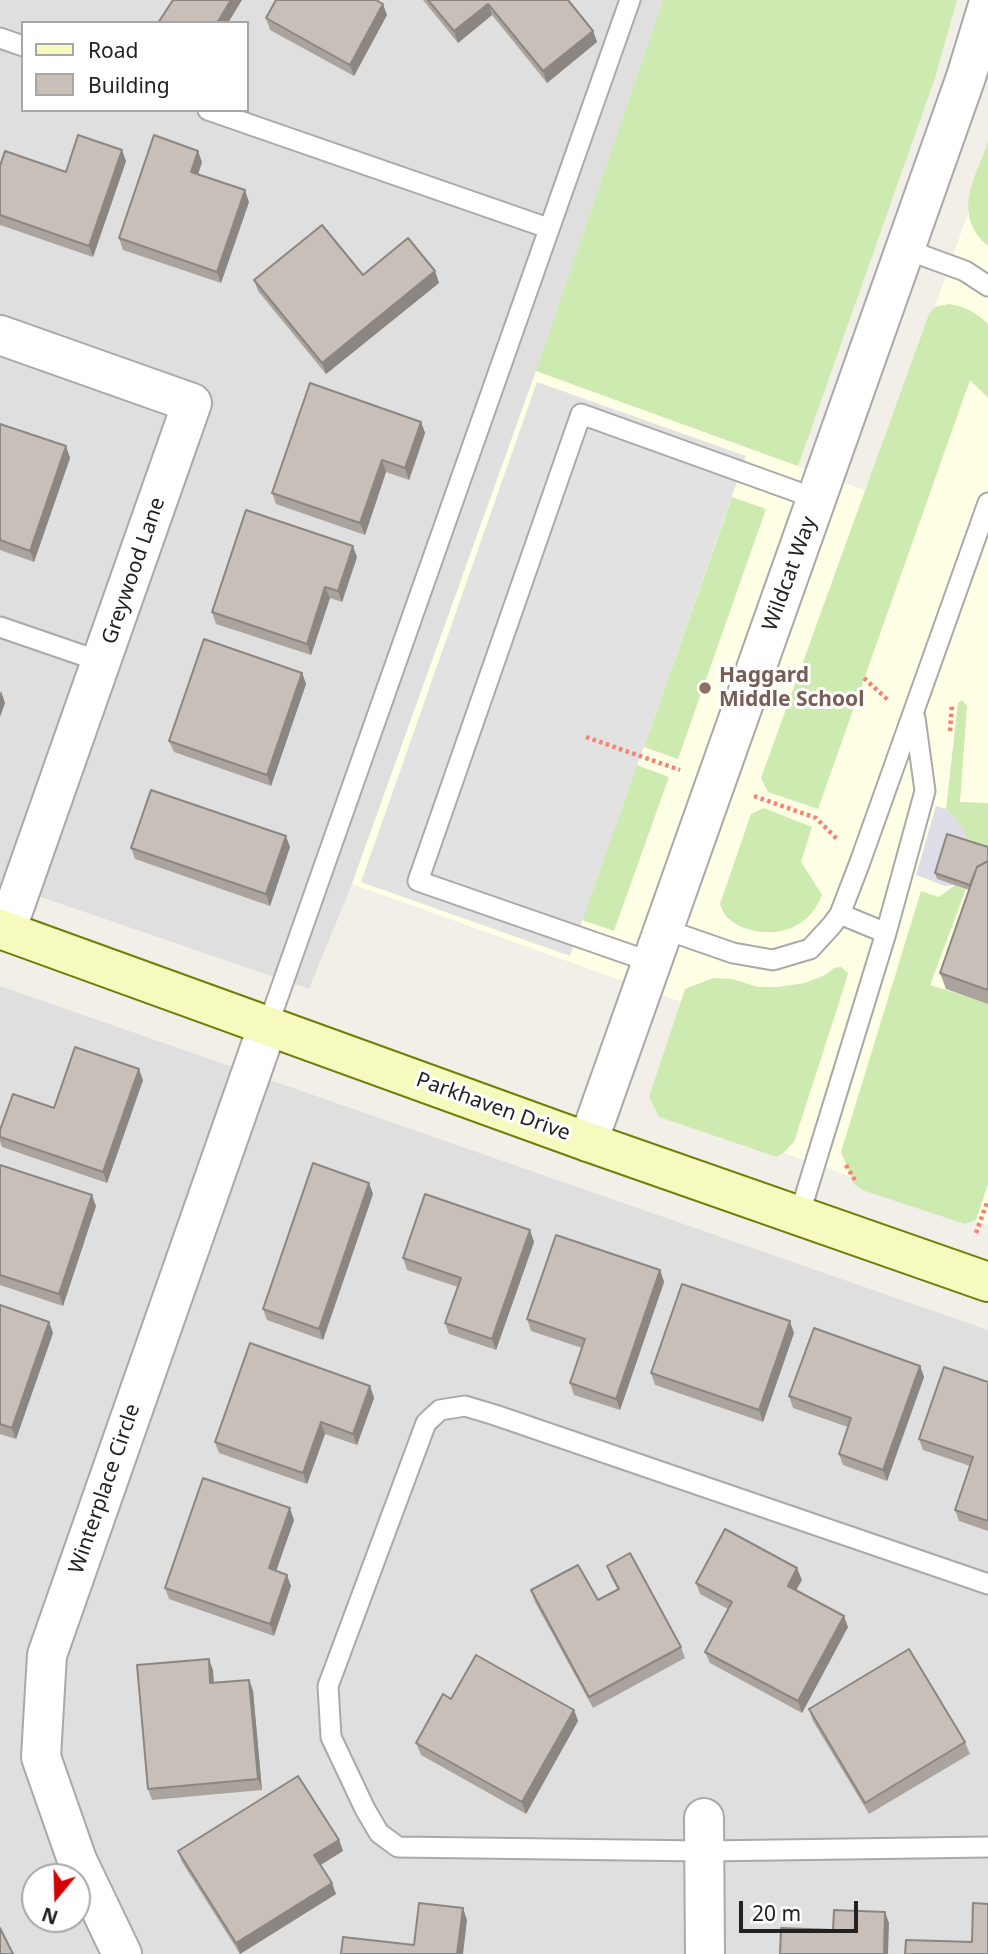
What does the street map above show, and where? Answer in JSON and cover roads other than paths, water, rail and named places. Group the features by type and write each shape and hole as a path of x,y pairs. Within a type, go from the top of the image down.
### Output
{"street":[{"name":"Wildcat Way","path":"588,1142 966,77 988,5"},
{"name":"Greywood Lane","path":"0,335 192,403 102,662 2,935"},
{"name":"Parkhaven Drive","path":"2,935 268,1025 588,1142 988,1282"},
{"name":"Winterplace Circle","path":"122,1954 77,1860 41,1757 47,1655 268,1025"},
{"path":"704,1835 705,1954"}],"lane":[{"path":"268,1025 630,0"},
{"path":"0,38 21,45"},
{"path":"214,112 548,228"},
{"path":"905,249 965,271 988,286"},
{"path":"817,499 581,414 418,881 657,946 733,953 773,960 810,949 840,914 988,503"},
{"path":"0,628 102,662"},
{"path":"799,1216 886,933 925,791 914,713"},
{"path":"840,914 886,933"},
{"path":"988,1584 495,1415 466,1406 440,1409 426,1423 328,1686 331,1737 379,1833 398,1847 704,1835 988,1847"}],"place":[{"name":"Haggard Middle School","path":"705,688"}]}
